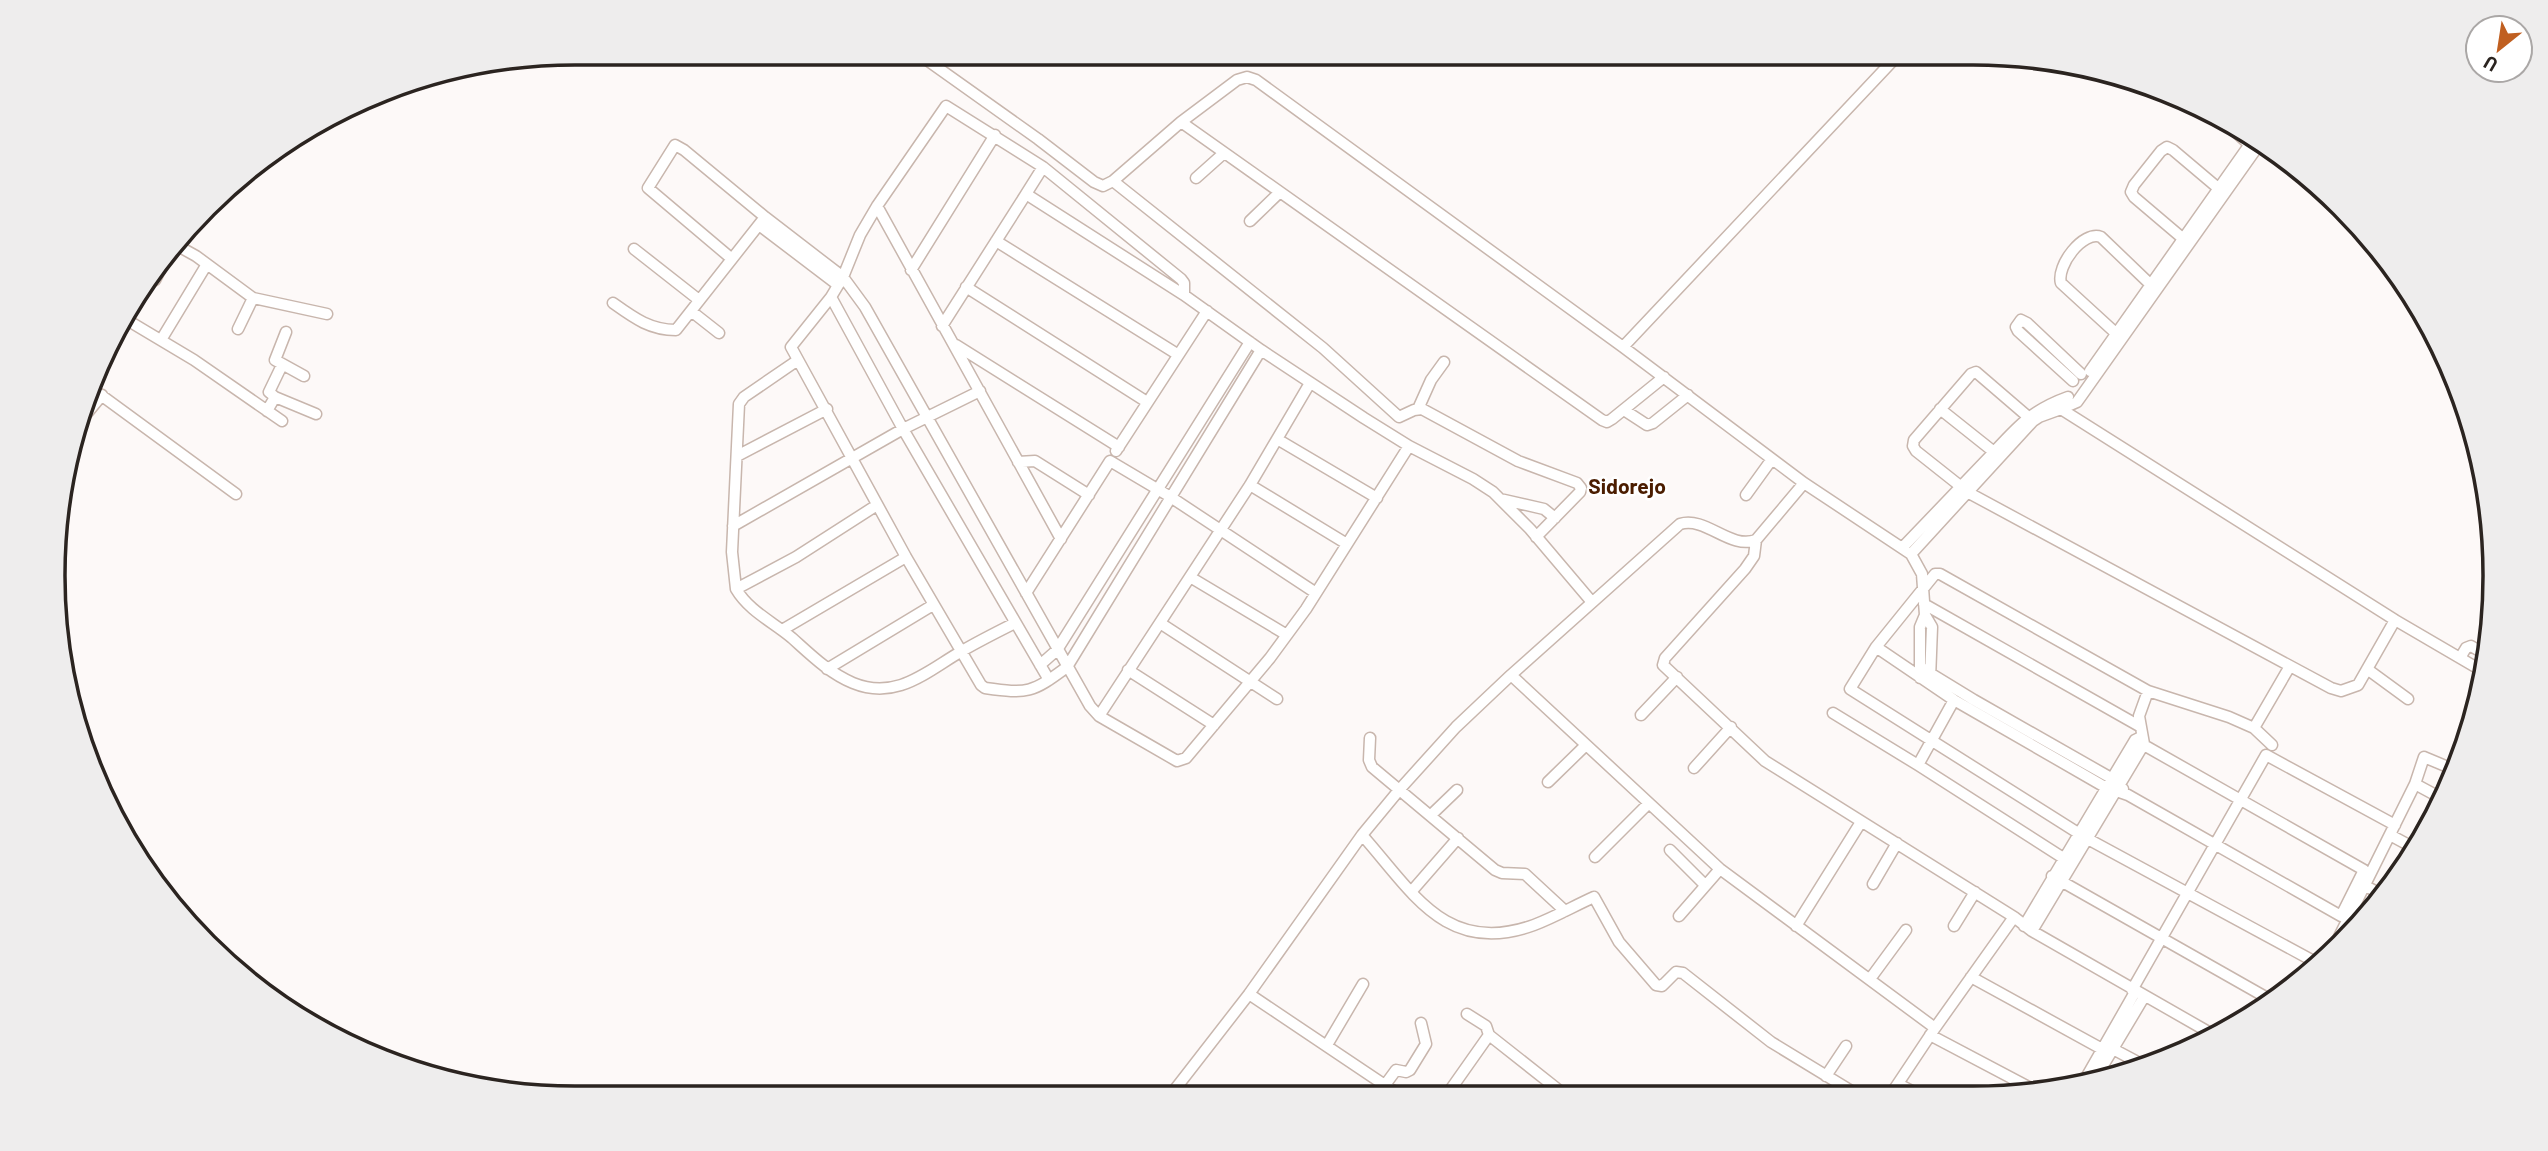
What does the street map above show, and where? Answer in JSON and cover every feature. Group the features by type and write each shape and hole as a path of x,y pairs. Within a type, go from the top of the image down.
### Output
{"street":[{"path":"935,65 1103,186 1113,181 1181,122 1237,80 1247,77 1256,80 1623,346 1804,483 1906,551 1920,570 1925,615 1931,624 1925,676"},
{"path":"1623,346 1887,65"},
{"path":"1184,295 1184,283 1181,279 1043,167 949,107 944,107 877,206 831,297 792,343 792,349 906,557 985,688 1024,692 1038,688 1067,667 1261,350"},
{"path":"1181,122 1602,420 1607,422 1664,377"},
{"path":"911,270 995,135"},
{"path":"732,259 649,190 648,185 672,147 677,145 684,150 762,221 841,281 865,307 1090,706 1099,716 1177,761 1186,758 1214,726 1287,635 1409,446"},
{"path":"2187,242 2134,197 2134,185 2166,147 2173,149 2218,188"},
{"path":"2120,337 2151,285 2187,242 2218,188 2252,148"},
{"path":"2066,404 2086,374 2120,337 2252,148"},
{"path":"1195,178 1224,153"},
{"path":"942,326 1043,167"},
{"path":"1113,181 1323,348 1399,417"},
{"path":"1250,221 1280,192"},
{"path":"1026,194 1184,295 1310,383 1409,446 1473,479 1500,499 1591,601"},
{"path":"877,206 1061,539"},
{"path":"613,303 641,323 673,331 762,221"},
{"path":"2120,337 2061,283 2059,275 2062,266 2086,237 2095,235 2101,237 2151,285"},
{"path":"996,241 1177,354"},
{"path":"183,249 253,298 327,314"},
{"path":"634,249 699,300"},
{"path":"161,340 207,264"},
{"path":"966,287 1147,402"},
{"path":"831,297 903,429 1049,680"},
{"path":"239,329 253,298"},
{"path":"691,311 719,333"},
{"path":"1026,593 1207,311"},
{"path":"2021,320 2027,323 2086,374 2018,331 2018,322 2021,320"},
{"path":"132,323 194,360 282,421"},
{"path":"286,332 275,360 304,376"},
{"path":"1040,665 1057,650 1250,342"},
{"path":"953,343 1119,446"},
{"path":"798,360 739,404 732,552 736,589 751,608 827,668 852,682 866,686 903,686 1015,623"},
{"path":"1386,431 1399,417 1418,408 1444,362"},
{"path":"282,365 270,392 275,397 316,414"},
{"path":"2030,419 1976,372 1971,374 1940,409 1914,440 1913,446 1966,490 2341,691 2358,685 2395,620"},
{"path":"1966,490 1994,452 2030,419 2077,402 2086,374"},
{"path":"1099,716 1250,485 1310,383"},
{"path":"733,526 903,429 980,391"},
{"path":"99,394 236,494"},
{"path":"1624,410 1647,425 1688,395"},
{"path":"267,411 275,397"},
{"path":"2066,404 2395,620 2475,666"},
{"path":"1418,408 1518,461 1577,483 1581,488 1580,492 1536,537"},
{"path":"737,456 827,409"},
{"path":"1940,409 1994,452"},
{"path":"1906,551 2030,419"},
{"path":"1277,439 1377,498"},
{"path":"1746,495 1772,459"},
{"path":"1110,460 1170,496 1316,593"},
{"path":"1018,462 1035,461 1089,495"},
{"path":"1804,483 1756,540 1754,556 1745,569 1662,662 1761,759 1975,892 2028,929 2205,1030"},
{"path":"1250,485 1347,544"},
{"path":"1500,499 1544,509 1555,518"},
{"path":"736,589 796,557 877,505"},
{"path":"1178,1086 1400,789 1456,727 1511,675 1591,601 1681,524 1695,523 1744,542 1756,540"},
{"path":"782,630 906,557"},
{"path":"2272,745 2254,728 2229,717 2148,691 1940,573 1935,574 1876,647 1850,689 2082,835 2311,959"},
{"path":"1190,577 1287,635"},
{"path":"1876,647 1972,705 2341,916 2364,870 2241,799 1924,604"},
{"path":"827,668 933,605"},
{"path":"1925,615 1920,625 1925,676 1954,700 1972,705"},
{"path":"1160,623 1277,699"},
{"path":"1920,639 1931,639"},
{"path":"2460,658 2466,648 2471,646 2478,650"},
{"path":"2254,728 2290,666"},
{"path":"2367,669 2408,699"},
{"path":"1128,670 1214,726"},
{"path":"1511,675 1720,869 1870,979 1932,1031 2024,1083"},
{"path":"1641,715 1677,677"},
{"path":"2028,929 2141,737 2139,716 2148,691"},
{"path":"1918,765 1954,700"},
{"path":"1833,713 2067,860"},
{"path":"1694,768 1731,727"},
{"path":"1370,738 1369,760 1372,767 1495,870 1525,874 1532,878 1565,911"},
{"path":"1548,782 1586,745"},
{"path":"2100,1070 2113,1049 2162,938 2265,756 2269,755 2392,830 2408,842"},
{"path":"2348,922 2415,784 2424,757 2446,766"},
{"path":"2415,784 2434,794"},
{"path":"1431,815 1457,790"},
{"path":"1595,857 1648,804"},
{"path":"1796,926 1861,822"},
{"path":"1411,892 1458,838"},
{"path":"1360,839 1428,910 1443,921 1482,932 1503,932 1533,925 1594,897 1619,942 1656,985 1662,986 1676,972 1683,973 1771,1042 1841,1086"},
{"path":"1873,884 1897,843"},
{"path":"1670,850 1705,885"},
{"path":"1679,916 1720,869"},
{"path":"2056,879 2263,995"},
{"path":"2364,885 2374,891"},
{"path":"1954,926 1975,892"},
{"path":"1902,1086 1898,1084 1932,1031 2014,917"},
{"path":"1870,979 1906,930"},
{"path":"1971,977 2102,1049 2113,1049 2134,1060"},
{"path":"1327,1045 1363,984"},
{"path":"2089,1072 2137,993"},
{"path":"1249,994 1385,1086 1396,1070 1410,1070 1426,1044 1421,1023"},
{"path":"1467,1014 1486,1026 1489,1035 1553,1086"},
{"path":"1453,1086 1489,1035"},
{"path":"1826,1076 1846,1046"}],"district":[{"name":"Sidorejo","path":"1627,485"}]}
